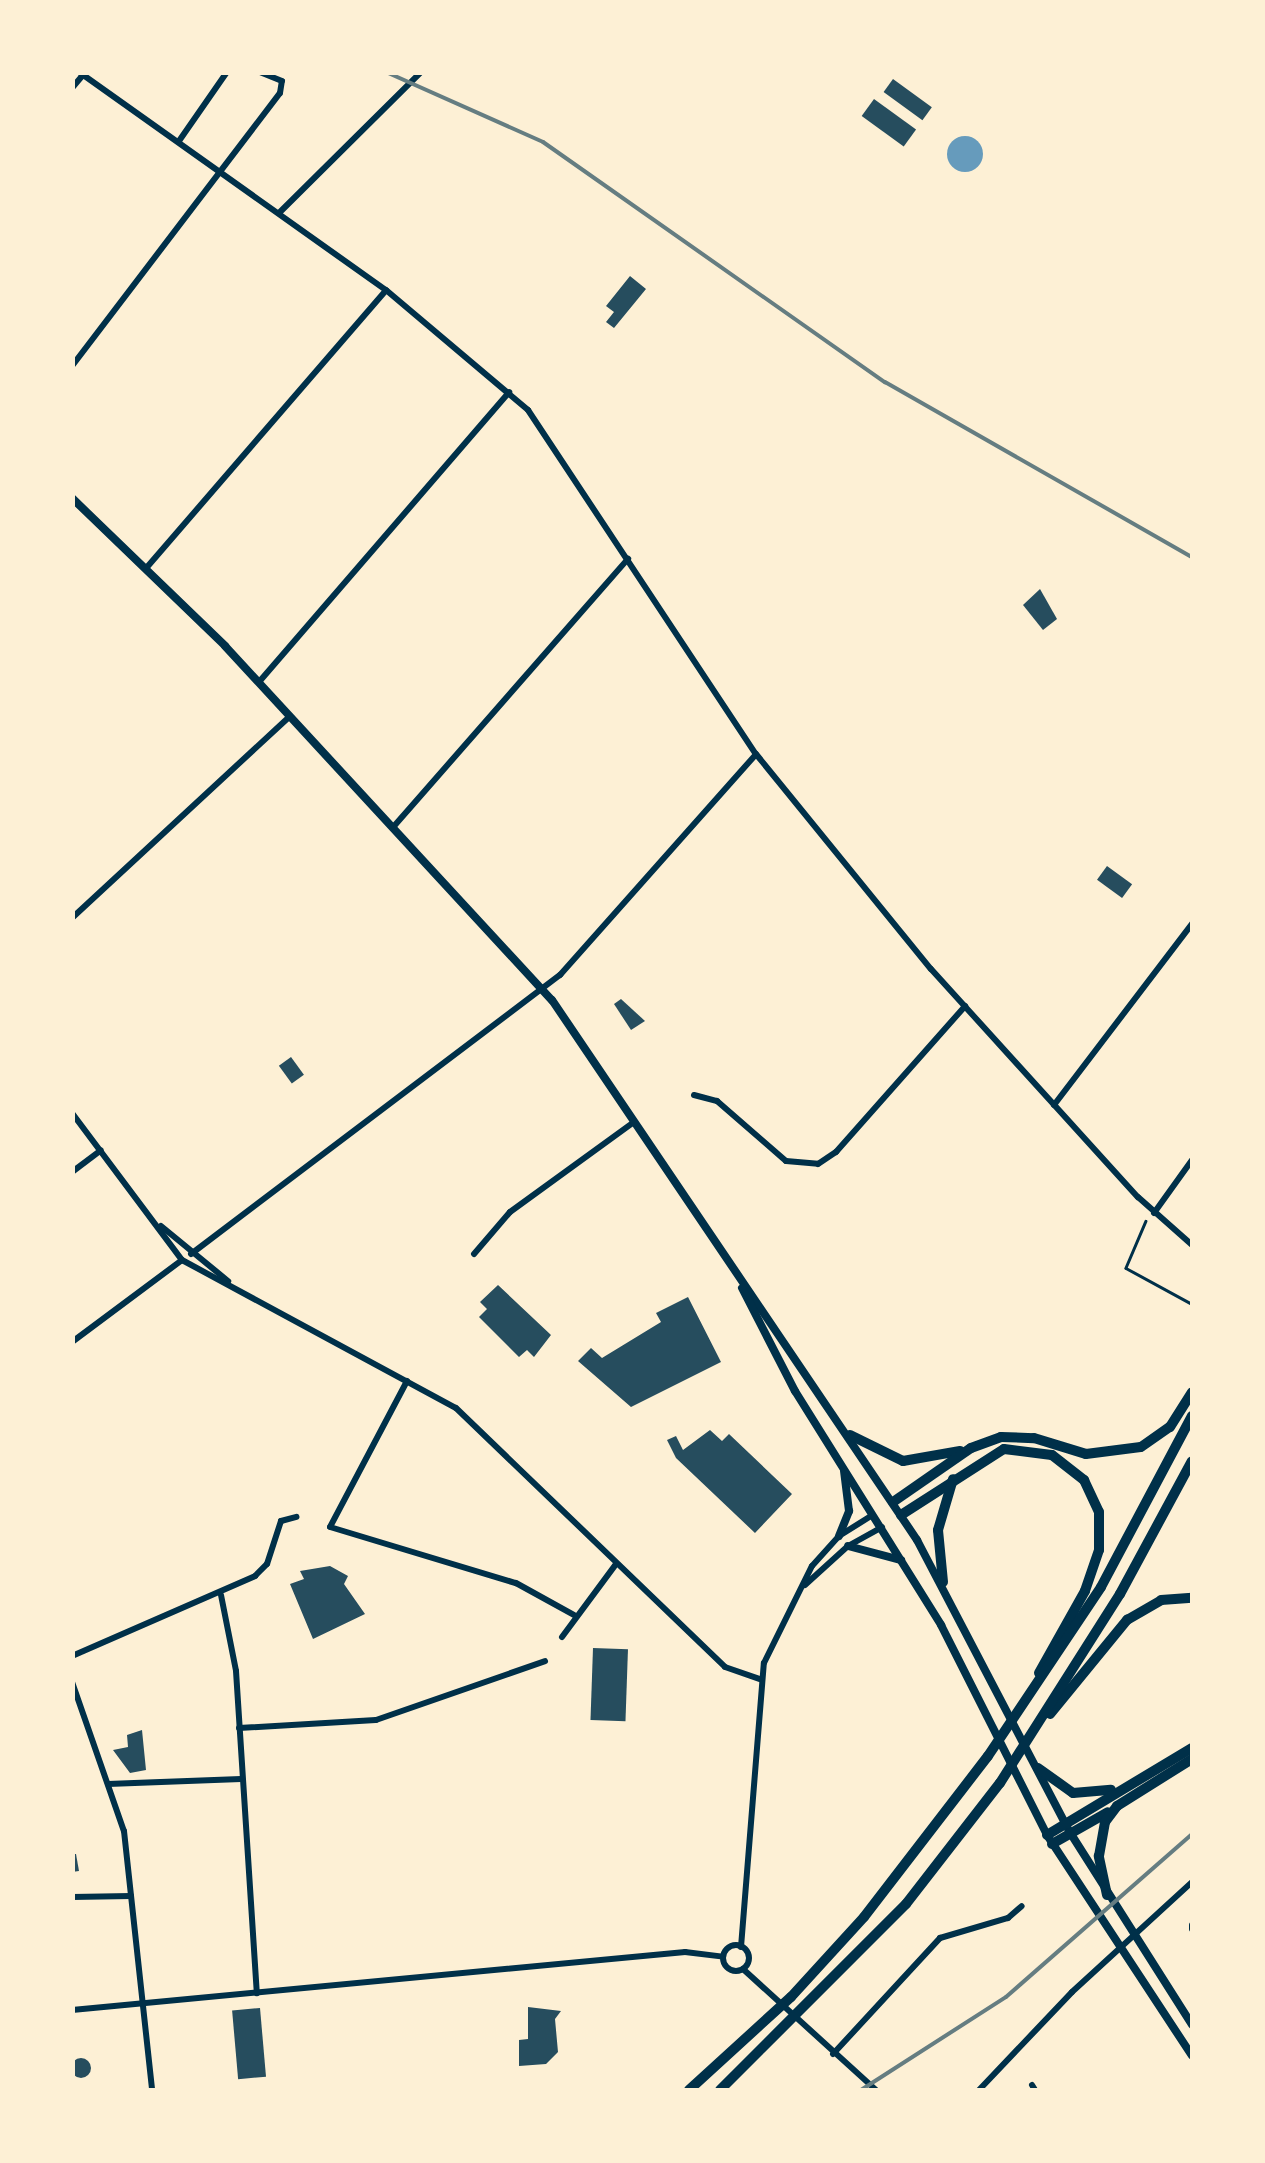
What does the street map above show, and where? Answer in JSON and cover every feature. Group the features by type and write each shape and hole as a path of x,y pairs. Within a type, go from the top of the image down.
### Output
{"highway":[{"path":"850,1436 902,1462 1018,1436 1086,1454 1121,1454 1170,1427 1192,1392"},
{"path":"689,2090 771,2017 864,1916 988,1756 1101,1586 1192,1416"},
{"path":"902,1515 983,1456 1021,1447 1069,1465 1093,1494 1101,1531 1094,1568 1029,1697"},
{"path":"893,1502 970,1448"},
{"path":"720,2090 806,2010 906,1904 1000,1783 1042,1722 1192,1461"},
{"path":"943,1582 938,1530 953,1478"},
{"path":"1042,1722 1070,1696 1128,1620 1161,1600 1192,1598"},
{"path":"1069,1829 1126,1786 1192,1748"},
{"path":"1050,1839 1118,1806 1192,1759"},
{"path":"1038,1768 1084,1795 1126,1786"},
{"path":"1107,1895 1098,1842 1118,1806"}],"main road":[{"path":"72,498 148,566 395,824 544,989 902,1515 943,1582 1069,1829 1192,2025"},
{"path":"736,1275 785,1373 904,1562 1050,1839 1192,2056"},
{"path":"839,1536 849,1511 844,1467"},
{"path":"874,1514 893,1502"},
{"path":"882,1527 902,1515"},
{"path":"848,1546 904,1562"}],"street":[{"path":"179,142 227,72"},
{"path":"72,366 283,87 279,78 260,72"},
{"path":"280,212 421,72"},
{"path":"72,88 81,74 280,212 386,290 509,392 544,431 756,754 964,1006 1154,1212 1192,1245"},
{"path":"148,566 386,290"},
{"path":"259,682 509,392"},
{"path":"395,824 628,559"},
{"path":"72,918 291,716"},
{"path":"191,1254 544,989 756,754"},
{"path":"1054,1104 1192,924"},
{"path":"694,1095 717,1101 786,1161 818,1164 836,1152 964,1006"},
{"path":"72,1113 159,1224 182,1260 456,1408 725,1667 760,1679"},
{"path":"474,1254 510,1212 634,1122"},
{"path":"72,1172 101,1150"},
{"path":"1154,1212 1192,1160"},
{"path":"159,1224 233,1285"},
{"path":"72,1342 182,1260"},
{"path":"408,1380 330,1527 516,1584 574,1615"},
{"path":"743,1970 749,1958 742,1947 760,1679 776,1633 812,1566 839,1536 874,1514"},
{"path":"72,1656 221,1596 268,1564 282,1521 296,1517"},
{"path":"801,1590 848,1546 882,1527"},
{"path":"562,1637 574,1615 616,1564"},
{"path":"221,1596 240,1728 257,1993"},
{"path":"240,1728 376,1720 544,1661"},
{"path":"72,1682 76,1705 124,1831 152,2090"},
{"path":"108,1784 242,1779"},
{"path":"979,2090 1110,1955 1192,1882"},
{"path":"72,1897 130,1896"},
{"path":"833,2054 940,1938 1008,1918 1022,1906"},
{"path":"723,1957 730,1947 742,1947"},
{"path":"72,2010 685,1952 723,1957"},
{"path":"723,1957 730,1970 743,1970 876,2090"}],"path":[{"path":"1141,1226 1126,1268 1192,1304"}],"water":[{"path":"965,136 978,141 983,154 978,167 965,172 952,167 947,154 952,141"}],"building":[{"path":"893,79 932,107 922,120 884,92"},
{"path":"874,99 916,130 904,147 862,116"},
{"path":"630,276 646,289 614,328 606,322 614,312 606,306"},
{"path":"1040,589 1057,619 1043,630 1023,605"},
{"path":"1107,866 1132,884 1122,898 1097,880"},
{"path":"621,999 645,1021 631,1030 614,1004"},
{"path":"291,1057 304,1075 292,1084 279,1066"},
{"path":"498,1285 551,1335 534,1357 527,1350 519,1357 479,1317 487,1309 480,1302"},
{"path":"688,1297 721,1362 631,1407 578,1361 591,1348 602,1358 661,1322 656,1313"},
{"path":"710,1430 722,1441 729,1434 792,1494 755,1533 676,1458 667,1440 676,1436 683,1450"},
{"path":"330,1566 348,1576 344,1584 365,1614 313,1639 290,1584 304,1579 300,1571"},
{"path":"593,1648 628,1649 625,1721 590,1720"},
{"path":"142,1730 146,1770 130,1773 113,1750 128,1747 127,1735"},
{"path":"72,1854 76,1854 79,1871 72,1872"},
{"path":"528,2007 561,2011 555,2019 558,2052 546,2064 519,2066 519,2040 528,2039"},
{"path":"260,2008 266,2077 238,2079 232,2010"},
{"path":"77,2058 85,2058 91,2068 85,2078 77,2078 71,2072 71,2064"}],"railway":[{"path":"386,72 543,142 885,382 1192,557"},
{"path":"861,2090 1006,1997 1192,1834"}]}
